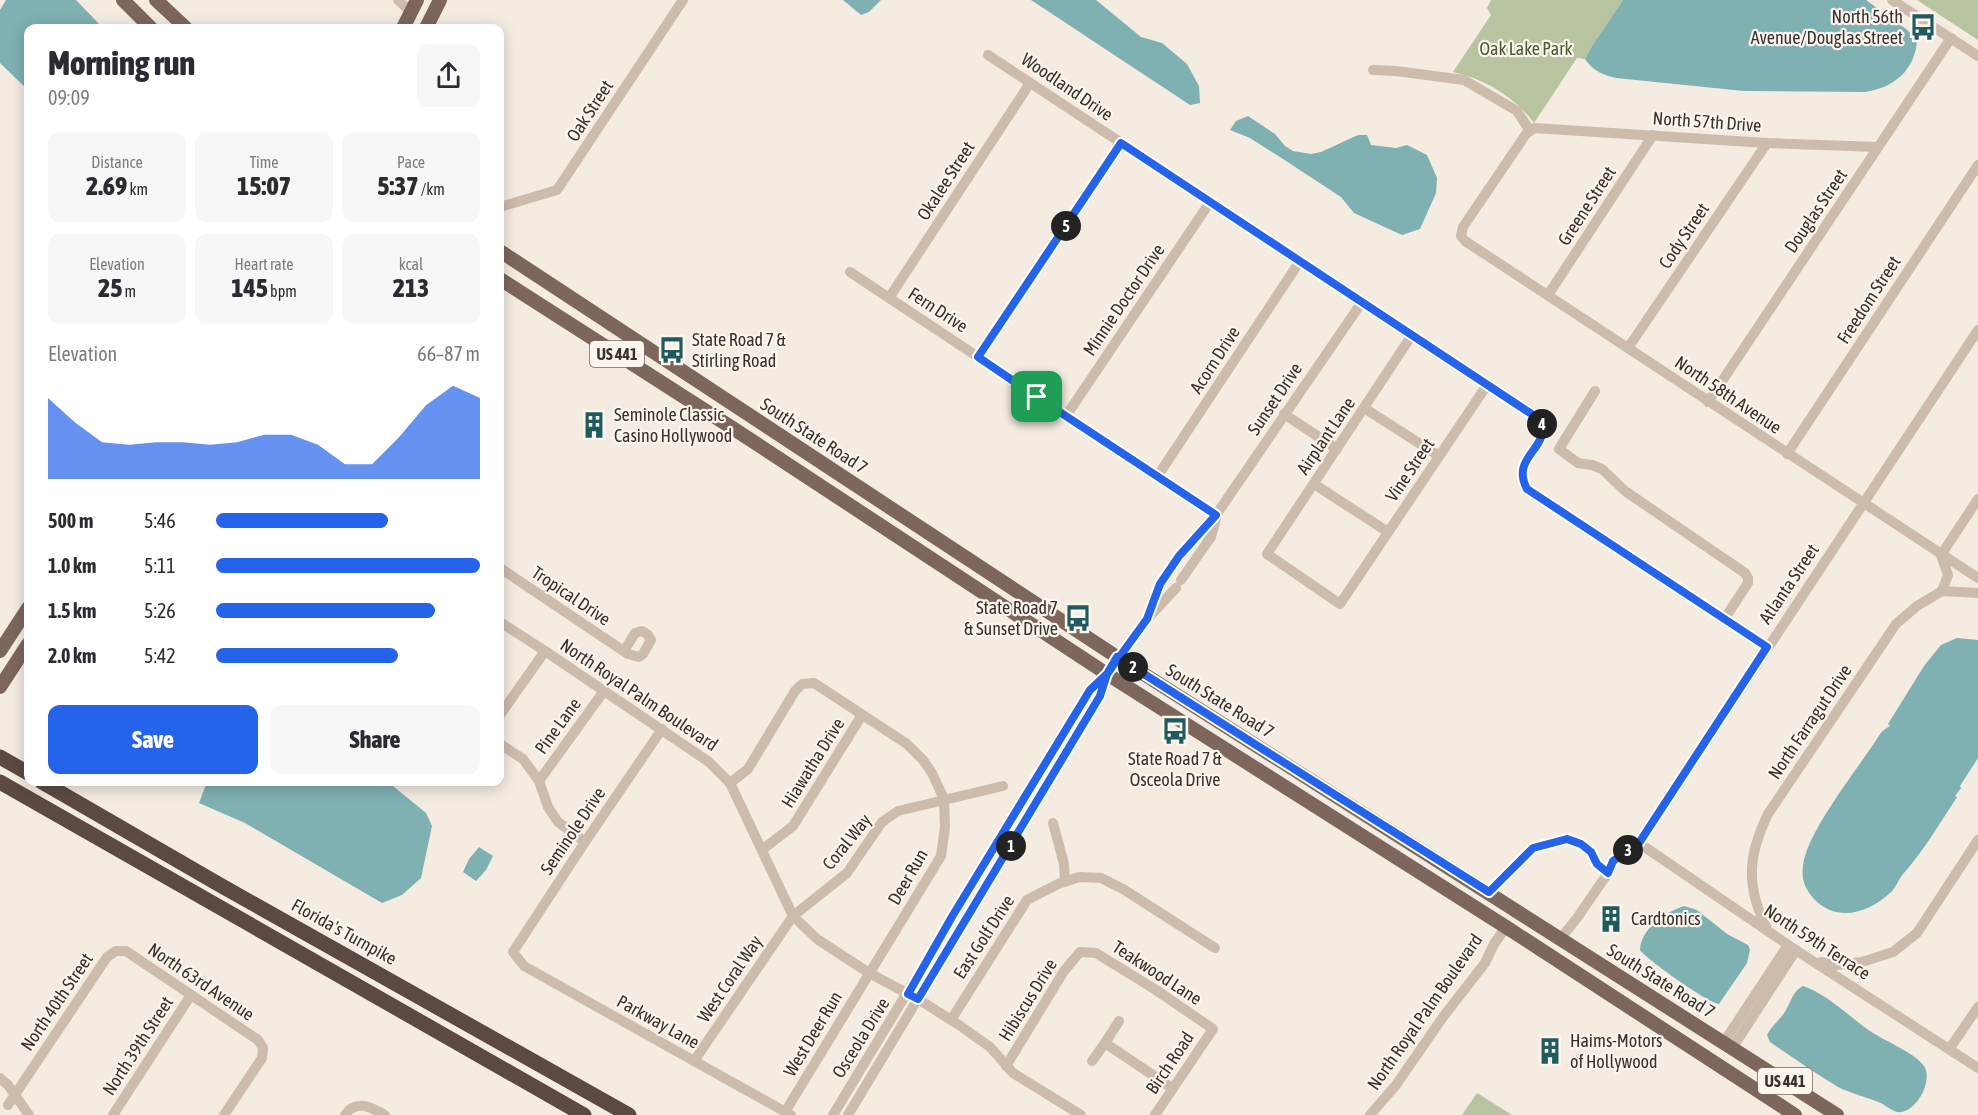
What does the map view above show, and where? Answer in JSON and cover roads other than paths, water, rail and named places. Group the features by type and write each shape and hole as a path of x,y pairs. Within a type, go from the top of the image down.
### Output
{"highway":[{"path":"0,757 24,771"},
{"path":"0,782 584,1115"},
{"name":"Florida's Turnpike","path":"49,786 629,1115"}],"main road":[{"path":"123,0 148,24"},
{"path":"156,0 182,24"},
{"path":"428,24 440,0"},
{"path":"405,24 414,6"},
{"name":"South State Road 7","path":"504,254 1117,657 1729,1044 1837,1115"},
{"name":"South State Road 7","path":"504,282 734,429 1107,674 1506,927 1795,1115"},
{"path":"567,322 583,315 600,316"},
{"path":"734,429 737,422 746,419 758,421"},
{"path":"887,529 906,530 916,525"},
{"path":"0,651 24,614"},
{"path":"0,687 24,650"},
{"path":"1690,1046 1711,1052 1726,1050 1729,1044"}],"street":[{"path":"398,0 414,6"},
{"name":"Oak Street","path":"504,206 557,190 683,0"},
{"path":"1892,0 1978,56"},
{"name":"Douglas Street","path":"1708,402 1951,38"},
{"name":"Woodland Drive","path":"988,55 1487,385"},
{"path":"1373,70 1464,80 1517,111 1532,129"},
{"name":"Okalee Street","path":"889,298 1030,83"},
{"name":"North 57th Drive","path":"1532,129 1878,147"},
{"name":"North 58th Avenue","path":"1532,129 1463,227 1461,236 1465,242 1978,579"},
{"name":"Greene Street","path":"1548,295 1653,135"},
{"path":"978,357 1121,143"},
{"name":"Cody Street","path":"1628,348 1767,143"},
{"name":"Freedom Street","path":"1787,454 1978,165"},
{"name":"Minnie Doctor Drive","path":"1066,416 1209,202"},
{"name":"Acorn Drive","path":"1157,477 1300,261"},
{"name":"Fern Drive","path":"850,272 1216,515"},
{"name":"Sunset Drive","path":"1147,619 1160,584 1174,563 1216,515 1362,302"},
{"name":"Atlanta Street","path":"1561,938 1608,873 1613,861 1639,843 1978,330"},
{"name":"Airplant Lane","path":"1340,604 1267,554 1412,335"},
{"path":"1487,385 1518,404 1543,425 1543,436 1523,466 1521,479 1527,489 1767,647"},
{"name":"Vine Street","path":"1340,604 1487,385"},
{"path":"1594,392 1558,449 1578,462 1602,469 1624,491 1745,573 1748,583 1725,618"},
{"path":"1364,408 1439,456"},
{"path":"1284,414 1337,448"},
{"path":"1314,483 1388,532"},
{"path":"1978,499 1941,555 1948,575 1942,591 1978,593"},
{"name":"Sunset Drive","path":"1117,657 1181,580 1211,537 1216,515"},
{"path":"1174,563 1181,580"},
{"name":"Tropical Drive","path":"504,571 624,651"},
{"name":"North Farragut Drive","path":"1768,931 1757,909 1752,864 1757,837 1896,624 1917,606 1942,591"},
{"name":"North Royal Palm Boulevard","path":"504,625 710,762 730,783 793,916 817,939 869,973 918,999 951,1020 990,1047 1006,1066 1021,1078 1081,1115"},
{"path":"504,709 545,651"},
{"name":"Osceola Drive","path":"848,1115 1100,696 1107,674 1117,657"},
{"name":"Osceola Drive","path":"833,1115 1090,690 1107,674"},
{"name":"Deer Run","path":"730,783 748,769 795,691 802,684 814,682 907,744 932,772 944,799 945,827 941,856 869,973"},
{"name":"Pine Lane","path":"539,781 604,690"},
{"name":"Hiawatha Drive","path":"763,849 793,826 862,715"},
{"name":"Seminole Drive","path":"513,952 662,729"},
{"path":"504,747 523,759 539,781 548,807 558,822 585,842"},
{"name":"Coral Way","path":"793,916 847,873 882,822 898,811 1003,786"},
{"path":"1053,823 1064,864 1065,882"},
{"path":"1489,892 1533,848 1567,839 1581,844 1591,852 1597,864 1608,873"},
{"path":"1814,962 1837,965 1862,962 1893,952 1917,933 1978,840"},
{"name":"North 59th Terrace","path":"1639,843 1814,962 1978,1068"},
{"name":"East Golf Drive","path":"951,1020 1028,900 1079,877 1101,878 1171,918 1215,948"},
{"name":"West Coral Way","path":"694,1061 793,916"},
{"name":"North Royal Palm Boulevard","path":"1370,1115 1391,1092 1443,1017 1485,963 1506,927"},
{"path":"1729,1044 1792,947"},
{"name":"North 63rd Avenue","path":"116,951 126,951 258,1040 263,1048 262,1058 224,1115"},
{"name":"North 40th Street","path":"7,1100 107,957 116,951"},
{"name":"Parkway Lane","path":"513,952 524,966 788,1113"},
{"name":"Teakwood Lane","path":"1080,952 1096,953 1213,1029"},
{"name":"Hibiscus Drive","path":"1006,1066 1064,970 1080,952"},
{"name":"West Deer Run","path":"788,1113 869,973"},
{"name":"North 39th Street","path":"113,1115 191,995"},
{"path":"1950,1048 1978,1007"},
{"path":"1092,1061 1119,1022"},
{"name":"Birch Road","path":"1155,1115 1213,1029"},
{"path":"1105,1043 1172,1088"},
{"path":"0,1078 8,1085 7,1100 28,1115"},
{"path":"347,1111 360,1105 371,1107 386,1115"}],"water":[{"path":"6,0 76,0 99,24 24,24 24,86 0,63 0,10"},
{"path":"843,0 881,0 869,12 861,15"},
{"path":"1031,0 1096,0 1141,37 1162,43 1187,64 1199,86 1200,103 1190,105"},
{"path":"1623,0 1866,0 1917,39 1916,50 1901,76 1885,86 1865,92 1744,91 1616,78 1599,72 1585,59"},
{"path":"1248,116 1275,134 1285,146 1293,151 1311,154 1321,152 1358,135 1367,135 1371,145 1396,148 1407,145 1427,155 1437,178 1436,193 1420,229 1402,235 1354,213 1341,197 1250,138 1230,130 1236,121"},
{"path":"1957,638 1978,640 1978,758 1960,786 1955,796 1957,797 1892,891 1872,906 1862,910 1842,913 1832,911 1814,899 1806,888 1803,880 1803,866 1806,852 1824,817 1880,734 1890,726 1888,724 1924,666 1941,645"},
{"path":"205,786 393,786 426,813 432,826 421,878 402,895 382,903 245,823 199,803"},
{"path":"479,847 493,856 486,870 476,881 463,872 469,859"},
{"path":"1684,906 1697,910 1727,934 1748,945 1750,950 1747,963 1719,1004 1678,980 1640,950 1645,935 1656,922"},
{"path":"1803,986 1828,999 1867,1029 1913,1056 1924,1066 1927,1080 1916,1103 1904,1112 1897,1112 1881,1103 1849,1092 1812,1071 1770,1042 1767,1035 1769,1031 1784,1013 1794,994"}],"place":[{"name":"North 56th Avenue/Douglas Street","path":"1923,27"},
{"name":"State Road 7 & Stirling Road","path":"672,350"},
{"name":"Seminole Classic Casino Hollywood","path":"594,425"},
{"name":"State Road 7 & Sunset Drive","path":"1078,618"},
{"name":"State Road 7 & Osceola Drive","path":"1175,731"},
{"name":"Cardtonics","path":"1611,919"},
{"name":"Haims-Motors of Hollywood","path":"1550,1051"}],"park label":[{"name":"Oak Lake Park","path":"1526,49"}]}
